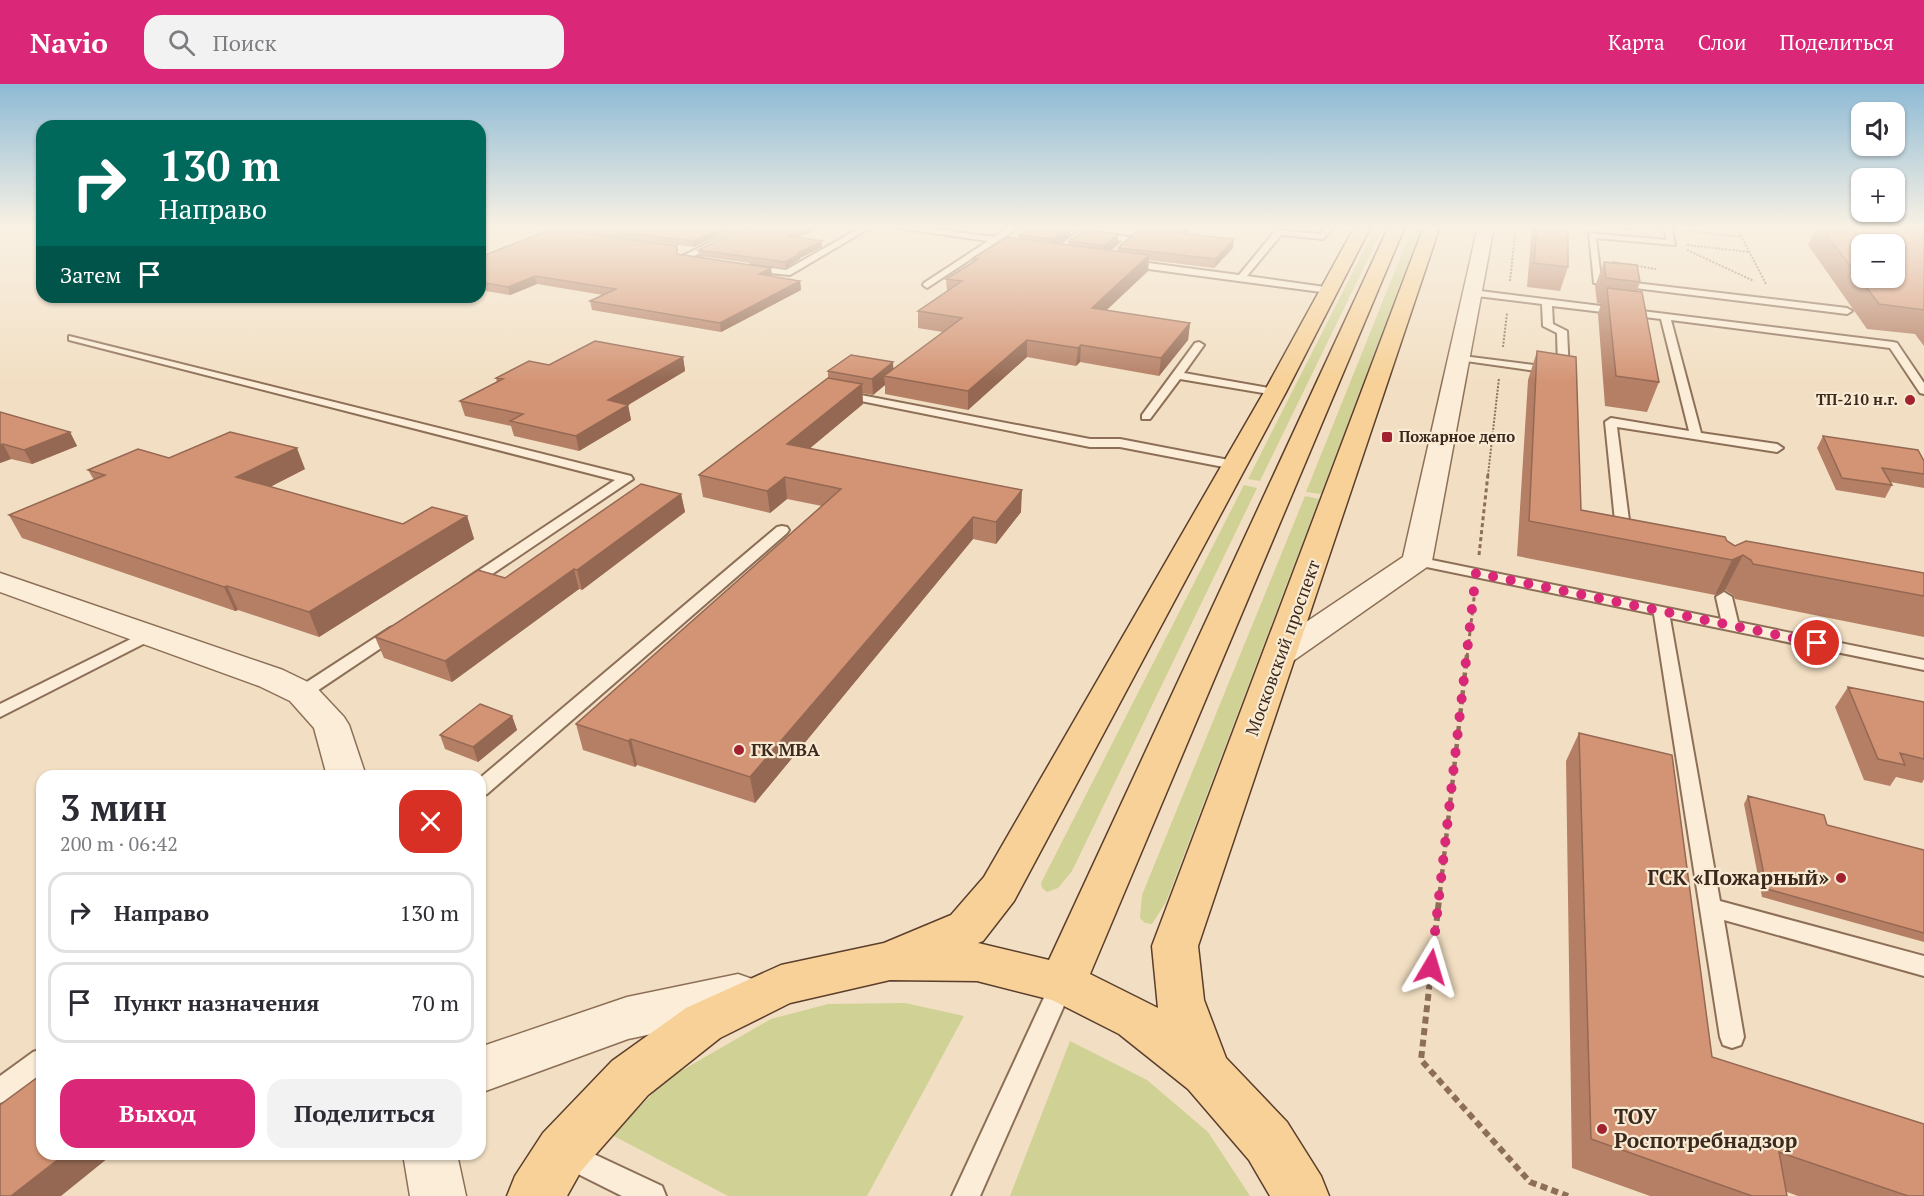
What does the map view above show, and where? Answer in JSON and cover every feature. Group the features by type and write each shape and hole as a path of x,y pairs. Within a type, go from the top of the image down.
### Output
{"main road":[{"path":"535,1196 562,1152 630,1078 703,1023 781,986 890,961 967,928 999,889 1275,392 1335,278"},
{"path":"1062,983 1374,278"},
{"name":"Московский проспект","path":"1206,1072 1180,1000 1175,946 1414,278"},
{"path":"890,961 977,963 1062,983 1136,1019 1206,1072 1268,1141 1301,1196"}],"street":[{"path":"1281,654 1417,561 1475,278"},
{"path":"0,582 271,678 302,693 331,725 345,770"},
{"path":"486,1068 627,1018 781,986"},
{"path":"431,1160 438,1196"}],"lane":[{"path":"927,285 939,278"},
{"path":"1241,278 1329,290"},
{"path":"1597,278 1597,281 1648,294 1847,311"},
{"path":"1472,293 1893,345 1924,391"},
{"path":"1648,294 1661,316 1696,435"},
{"path":"1459,357 1563,372 1562,331 1548,326 1547,302"},
{"path":"1812,322 1824,336"},
{"path":"73,338 626,479 459,589"},
{"path":"1146,417 1199,345"},
{"path":"1178,375 1275,392"},
{"path":"829,392 1090,443 1119,443 1234,465"},
{"path":"1645,536 1623,531 1611,422 1777,448"},
{"path":"486,784 782,530"},
{"path":"1417,561 1924,665"},
{"path":"1724,597 1731,625"},
{"path":"1661,611 1732,1037"},
{"path":"302,693 410,622"},
{"path":"0,711 149,635"},
{"path":"1710,907 1924,966"},
{"path":"966,1196 1062,983"},
{"path":"0,1091 36,1064"},
{"path":"562,1152 652,1196"}],"path":[{"path":"1510,278 1421,1060 1530,1182 1568,1196"},
{"path":"1648,294 1650,278"},
{"path":"1746,278 1768,288 1763,278"}],"green space":[{"path":"1350,278 1359,278 1260,481 1248,479"},
{"path":"1392,278 1402,278 1321,494 1306,492"},
{"path":"1244,485 1257,488 1072,871 1058,888 1047,892 1042,888 1041,883"},
{"path":"1305,496 1319,499 1166,902 1152,924 1145,923 1140,918 1142,895"},
{"path":"905,1003 964,1016 867,1196 728,1196 612,1135 667,1079 771,1019 828,1004"},
{"path":"1070,1041 1147,1080 1208,1132 1250,1196 1010,1196"}],"building":[{"path":"486,278 530,278 508,287 486,283"},
{"path":"547,278 782,278 800,281 720,323 590,301 616,289"},
{"path":"1124,278 1092,308 1190,323 1161,358 1081,345 1078,348 1027,340 968,391 884,376 962,318 918,311 962,281 946,279"},
{"path":"1606,278 1639,278 1640,282"},
{"path":"1905,278 1924,278 1924,310 1879,304 1867,288 1905,288"},
{"path":"1607,288 1642,292 1659,382 1616,376"},
{"path":"595,341 683,357 608,400 628,405 576,436 510,421 523,414 460,401 503,379 496,378 529,361 549,365"},
{"path":"1537,351 1576,357 1581,510 1725,537 1735,546 1746,541 1924,573 1924,596 1753,564 1743,555 1732,560 1529,521"},
{"path":"851,355 893,362 872,379 828,371"},
{"path":"828,378 862,384 787,444 1022,490 996,522 973,517 750,777 576,724 841,489 785,477 767,491 699,475"},
{"path":"0,412 70,432 24,450 0,445"},
{"path":"230,432 297,448 236,477 403,524 432,507 467,516 309,612 227,586 224,587 9,515 105,475 88,470 138,449 169,458"},
{"path":"1823,436 1918,450 1924,461 1924,474 1882,468 1892,485 1842,478"},
{"path":"641,484 681,494 577,570 574,569 445,661 375,637 478,570 505,578"},
{"path":"1848,687 1924,702 1924,759 1900,753 1905,765 1878,759"},
{"path":"480,704 512,716 473,747 440,735"},
{"path":"1579,733 1672,755 1712,1057 1924,1124 1924,1196 1908,1196 1779,1152 1787,1196 1752,1196 1591,1139"},
{"name":"ГСК «Пожарный»","path":"1748,796 1824,815 1827,825 1924,850 1924,933 1767,889"},
{"path":"36,1078 36,1160 57,1160 11,1196 0,1196 0,1105"}],"place":[{"name":"ТП-210 н.г.","path":"1910,400"},
{"name":"Пожарное депо","path":"1387,437"},
{"name":"ГК МВА","path":"739,750"},
{"name":"ГСК «Пожарный»","path":"1841,878"},
{"name":"ТОУ Роспотребнадзор","path":"1602,1129"}],"route":[{"path":"1431,967 1476,573 1817,643"}]}
